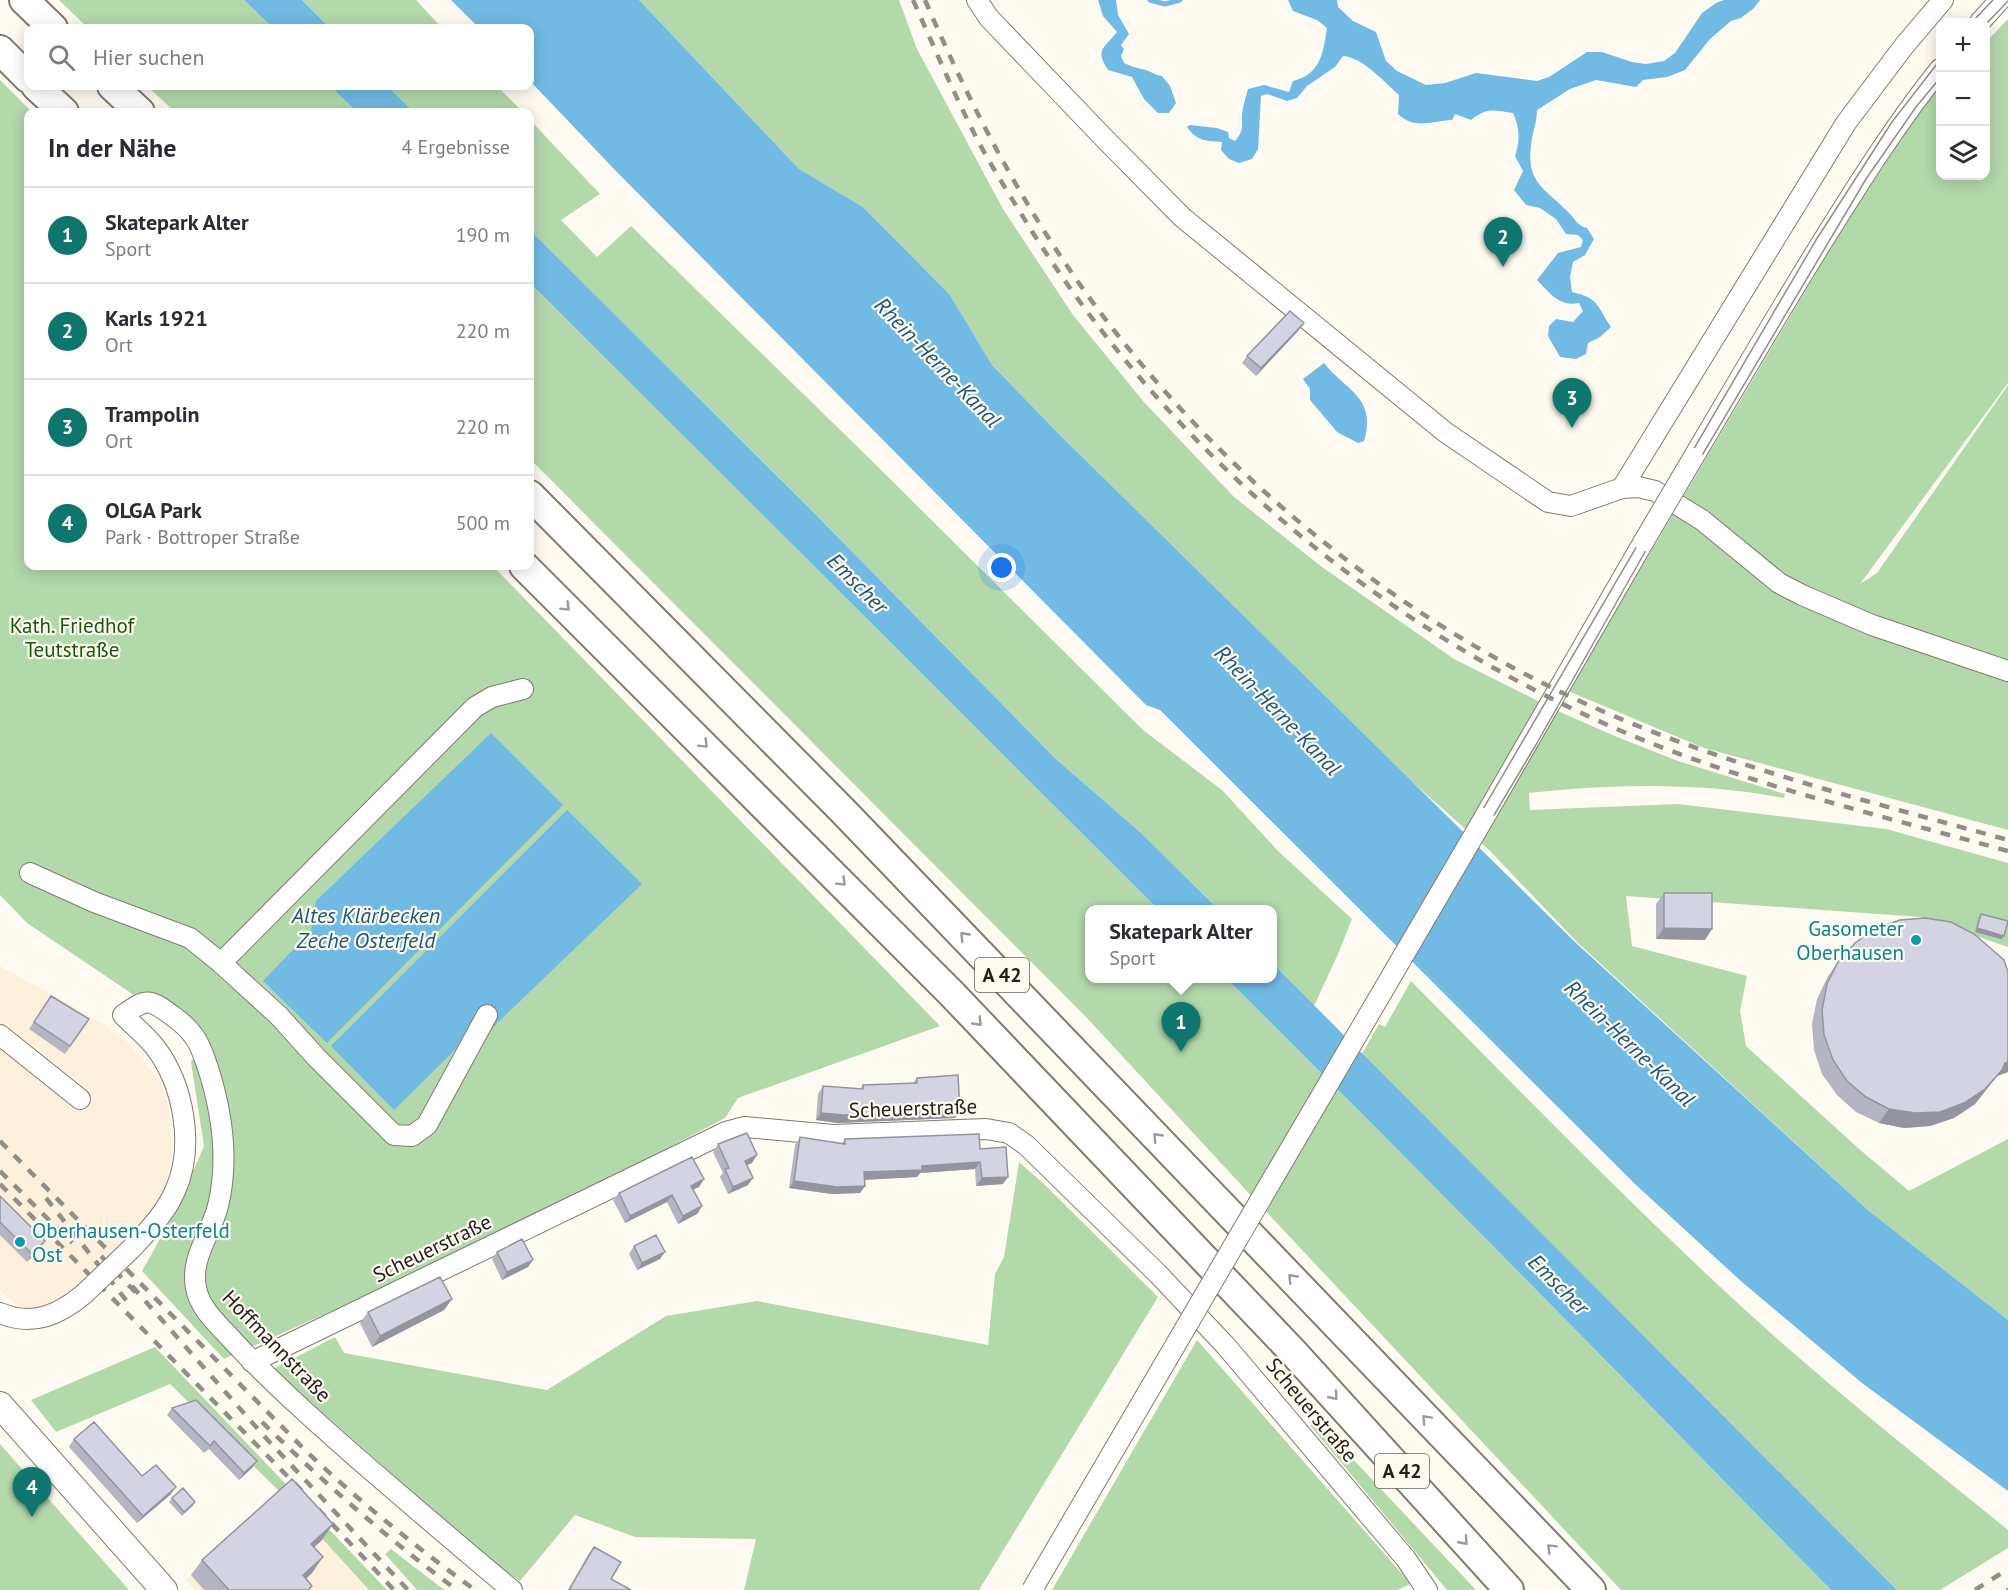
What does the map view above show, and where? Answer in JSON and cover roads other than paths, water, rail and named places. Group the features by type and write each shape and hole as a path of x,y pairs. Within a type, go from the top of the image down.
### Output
{"highway":[{"path":"24,0 49,24"},
{"path":"0,50 24,74"},
{"path":"40,90 60,108"},
{"path":"116,90 136,108"},
{"name":"A 42","path":"534,499 844,812 1591,1590"},
{"name":"A 42","path":"528,570 968,1011 1294,1353 1509,1590"}],"main road":[{"path":"0,1406 164,1590"}],"street":[{"path":"977,0 1006,35 1182,217 1446,432 1548,502 1571,506 1622,488 1638,487 1654,491 1702,520 1779,583 1802,595 1872,625 2008,671"},
{"path":"1622,488 1846,123 1904,46 1943,0"},
{"path":"1984,18 2000,0"},
{"path":"1032,1590 1798,281 1875,157 1898,123 1939,72"},
{"path":"221,963 475,707 492,697 523,689"},
{"path":"30,873 94,902 190,938 279,1016 316,1058 394,1135 412,1136 427,1125 487,1016"},
{"name":"Hoffmannstraße","path":"0,1313 23,1319 38,1319 69,1306 155,1224 176,1190 184,1163 185,1131 173,1076 155,1047 123,1015 141,1002 153,1004 183,1024 194,1035 201,1049 217,1103 223,1134 223,1166 216,1212 197,1259 196,1289 204,1308 252,1362 299,1406 425,1518 512,1590"},
{"path":"0,1035 80,1099"},
{"name":"Scheuerstraße","path":"252,1362 726,1132 745,1127 833,1135 1000,1130 1026,1145 1150,1265 1226,1346 1406,1559 1427,1590"}],"water":[{"path":"244,0 302,0 326,24 269,24"},
{"name":"Rhein-Herne-Kanal","path":"451,0 639,0 799,169 863,207 950,295 992,365 1059,434 1575,942 1869,1211 2008,1320 2008,1491 1862,1383 1742,1282 1636,1185 1160,710 1146,705 614,169 534,85 534,24 475,24"},
{"path":"1098,0 1116,0 1118,15 1129,34 1121,45 1124,49 1121,56 1124,63 1162,76 1170,86 1176,103 1169,113 1158,113 1144,99 1132,77 1108,70 1104,63 1102,50 1117,32 1103,16"},
{"path":"1288,0 1337,0 1338,7 1353,21 1376,32 1386,61 1397,71 1426,85 1445,83 1476,73 1537,81 1549,77 1587,52 1602,52 1646,64 1664,61 1675,53 1702,13 1716,3 1724,0 1760,0 1754,8 1741,18 1731,21 1710,39 1685,70 1667,77 1643,80 1636,87 1596,80 1570,89 1537,110 1530,159 1535,177 1545,191 1578,224 1587,228 1594,239 1585,255 1573,262 1570,277 1572,292 1593,300 1611,327 1600,337 1588,343 1586,354 1576,359 1560,357 1548,336 1549,326 1556,319 1573,322 1583,311 1579,303 1566,303 1555,298 1537,280 1558,253 1581,247 1583,240 1578,235 1566,234 1556,219 1540,208 1526,205 1514,190 1523,171 1515,156 1518,134 1513,113 1491,110 1471,120 1455,114 1452,120 1411,122 1398,114 1399,95 1366,66 1343,56 1335,67 1307,86 1297,98 1287,101 1267,94 1261,96 1258,149 1252,159 1239,163 1229,159 1221,150 1222,142 1202,139 1190,132 1187,127 1190,125 1217,128 1228,132 1229,138 1235,141 1241,131 1242,111 1248,89 1264,85 1289,92 1293,81 1302,78 1315,68 1322,54 1327,28 1317,20 1293,11"},
{"path":"334,90 391,90 410,108 353,108"},
{"name":"Emscher","path":"534,234 814,513 1057,760 1140,832 1214,905 1154,905 534,287"},
{"path":"1324,363 1363,404 1367,426 1364,441 1358,443 1337,432 1310,400 1310,389 1303,379"},
{"name":"Altes Klärbecken Zeche Osterfeld","path":"491,733 563,805 327,1043 263,981 311,931 316,901"},
{"name":"Altes Klärbecken Zeche Osterfeld","path":"567,810 642,884 488,1032 472,1023 454,1051 394,1110 331,1046"},
{"name":"Emscher","path":"1277,968 1897,1590 1831,1590 1231,983 1277,983"}],"waterway":[{"path":"1150,0 1165,4 1180,0"}],"tram line":[{"path":"1976,18 1993,0"},
{"path":"1990,20 2008,1"},
{"path":"1026,1590 1816,240 1892,122 1936,65"},
{"path":"1038,1590 1374,1016 1537,743 1650,543 1866,179 1916,107 1936,83"}],"railway":[{"path":"913,0 952,88 984,151 1033,233 1089,314 1150,390 1217,461 1288,526 1365,585 1445,639 1530,688 1619,730 1762,782 2008,851"},
{"path":"925,0 971,101 1005,166 1063,260 1112,328 1167,393 1225,455 1288,512 1354,566 1424,614 1496,658 1571,697 1624,720 1677,741 1786,778 2008,840"},
{"path":"0,1141 307,1452 389,1524 475,1590"},
{"path":"0,1171 72,1243"},
{"path":"0,1184 302,1491"},
{"path":"46,1198 129,1304"},
{"path":"101,1256 136,1293"},
{"path":"132,1286 264,1436 408,1590"},
{"path":"262,1422 357,1510 457,1590"},
{"path":"318,1509 394,1590"},
{"path":"1975,1590 2008,1569"}],"place":[{"name":"Karls 1921","path":"1503,267"},
{"name":"Trampolin","path":"1572,428"},
{"name":"Gasometer Oberhausen","path":"1916,940"},
{"name":"Skatepark Alter","path":"1181,1052"},
{"name":"Oberhausen-Osterfeld Ost","path":"20,1242"},
{"name":"OLGA Park","path":"32,1517"}],"park label":[{"name":"Kath. Friedhof Teutstraße","path":"72,637"}]}
